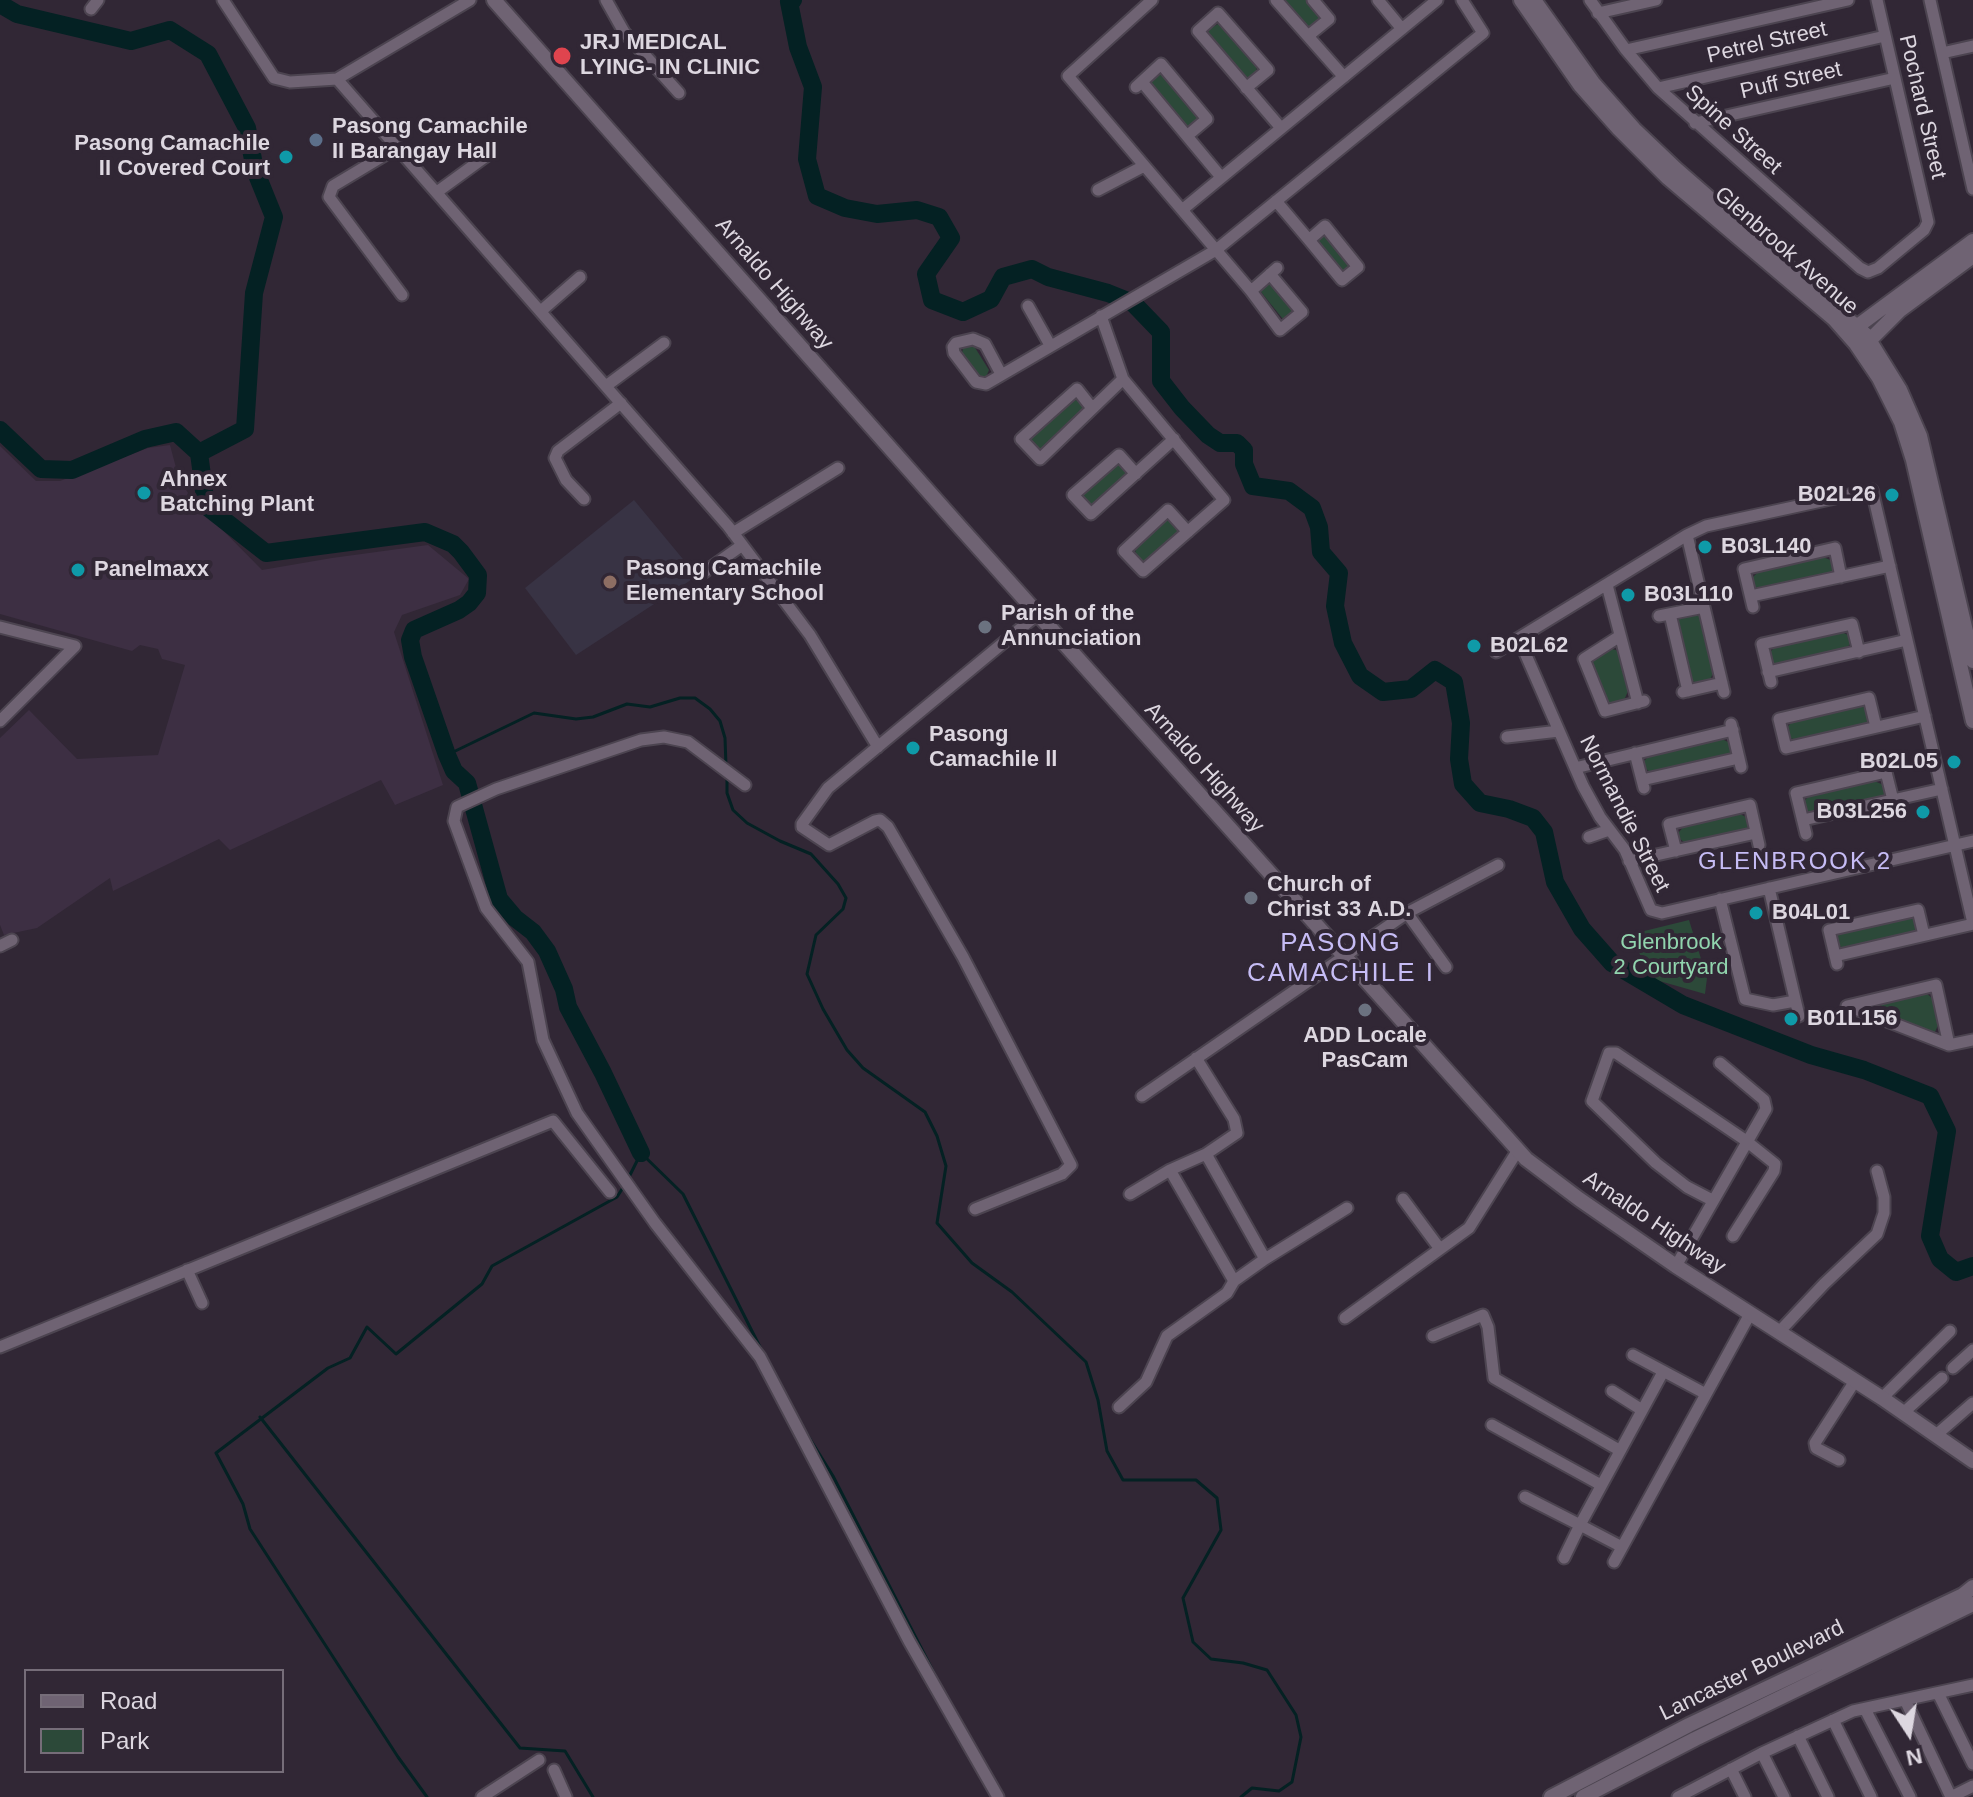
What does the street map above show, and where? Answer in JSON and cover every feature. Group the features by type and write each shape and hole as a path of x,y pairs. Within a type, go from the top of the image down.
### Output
{"main road":[{"name":"Arnaldo Highway","path":"494,0 1522,1154 1676,1266 1882,1398 1973,1461"},
{"name":"Glenbrook Avenue","path":"1521,0 1573,75 1619,129 1668,178 1834,319 1853,330"},
{"name":"Glenbrook Avenue","path":"1534,0 1594,84 1634,129 1853,330 1900,390 1920,436 1973,661"},
{"path":"1853,330 1973,241"},
{"path":"1865,345 1919,294 1973,256"},
{"name":"Glenbrook Avenue","path":"1865,345 1905,432 1973,721"},
{"name":"Lancaster Boulevard","path":"1551,1797 1689,1725 1963,1595 1973,1587"},
{"name":"Lancaster Boulevard","path":"1583,1797 1973,1604"}],"street":[{"path":"223,0 274,78 290,82 337,79 470,0"},
{"path":"606,0 624,32 679,93"},
{"path":"1152,0 1068,76 1251,291 1280,330 1302,312 1274,271 1251,291"},
{"path":"1276,0 1344,77"},
{"path":"1308,36 1329,19 1313,0"},
{"path":"1378,0 1402,29"},
{"path":"1182,210 1437,0"},
{"path":"1001,374 985,344 973,339 956,343 953,347 954,353 980,385 1001,374 1216,250 1483,33 1462,0"},
{"name":"Spine Street","path":"1590,0 1658,88 1868,272"},
{"path":"1598,13 1656,0"},
{"path":"1626,50 1848,0"},
{"name":"Pochard Street","path":"1868,272 1878,268 1924,230 1928,222 1877,0"},
{"path":"1930,0 1973,189"},
{"path":"1246,88 1268,70 1218,13 1198,31 1246,88 1281,128"},
{"name":"Petrel Street","path":"1658,88 1885,36"},
{"path":"1942,53 1973,46"},
{"path":"1187,136 1207,119 1161,64 1139,85 1221,177"},
{"name":"Puff Street","path":"1695,123 1895,78"},
{"path":"337,79 733,533 810,635 878,747"},
{"path":"398,147 333,186 329,197 402,295"},
{"path":"437,192 489,154"},
{"path":"1098,190 1144,166"},
{"path":"1276,201 1342,280 1358,267 1325,226 1309,240"},
{"path":"541,311 580,277"},
{"path":"1028,306 1050,345"},
{"path":"1101,316 1123,379 1224,500 1188,532 1143,571 1124,551 1168,510 1188,532"},
{"path":"606,386 664,343"},
{"path":"1092,408 1077,389 1021,439 1040,459 1123,379"},
{"path":"584,499 566,480 555,458 558,451 621,403"},
{"path":"1136,474 1119,455 1073,495 1091,514 1136,474 1174,439"},
{"path":"733,533 838,468"},
{"path":"1496,652 1706,526 1872,490 1973,924 1836,960 1829,930 1918,910 1924,935"},
{"path":"1687,535 1704,607 1723,688 1685,692 1665,615 1704,607"},
{"path":"703,573 741,546"},
{"path":"1841,577 1835,548 1744,569 1752,602 1890,566"},
{"path":"1607,585 1641,702 1605,711 1584,659 1620,636"},
{"path":"975,1209 1062,1174 1071,1165 963,957 888,827 880,820 875,821 829,845 802,827 803,820 828,788 1038,614"},
{"path":"1859,652 1852,624 1762,644 1770,677 1907,640"},
{"path":"0,627 75,646 0,721"},
{"name":"Normandie Street","path":"1519,639 1591,802 1625,850 1651,910 1662,913 1720,899"},
{"path":"1876,727 1869,698 1779,719 1786,748 1925,716"},
{"path":"1575,768 1732,727 1740,762 1643,784 1635,753"},
{"path":"1507,737 1559,731"},
{"path":"745,785 688,742 664,737 641,740 496,789 457,807 454,821 486,908 528,962 543,1040 577,1113 760,1357 902,1627 998,1797"},
{"path":"1806,834 1796,793 1886,772 1893,800"},
{"path":"1803,820 1942,789"},
{"path":"1629,861 1758,839 1750,805 1669,824 1676,851"},
{"path":"1589,837 1609,830"},
{"path":"1795,1001 1773,1005 1745,999 1720,899 1973,841"},
{"path":"1142,1096 1407,913 1498,865"},
{"path":"1769,888 1799,1016"},
{"path":"1407,913 1446,967"},
{"path":"0,946 12,940"},
{"path":"1949,1045 1936,985 1847,1006 1949,1045 1973,1040"},
{"path":"1712,1200 1687,1187 1656,1163 1592,1101 1607,1055 1616,1053 1745,1140 1775,1164 1774,1171 1733,1236"},
{"path":"1130,1194 1170,1170 1206,1154 1237,1133 1237,1127 1196,1058"},
{"path":"1676,1266 1766,1104 1720,1063"},
{"path":"0,1347 553,1121 610,1192"},
{"path":"1206,1154 1265,1259"},
{"path":"1345,1318 1469,1228 1522,1154"},
{"path":"1170,1170 1234,1281"},
{"path":"1779,1332 1877,1234 1884,1213 1884,1197 1877,1171"},
{"path":"1403,1199 1440,1249"},
{"path":"1119,1407 1146,1382 1167,1336 1227,1293 1234,1281 1347,1208"},
{"path":"187,1270 202,1303"},
{"path":"1614,1562 1750,1314"},
{"path":"1433,1336 1483,1315 1488,1327 1494,1378 1619,1450"},
{"path":"1882,1398 1950,1331"},
{"path":"1953,1368 1973,1350"},
{"path":"1633,1355 1706,1394"},
{"path":"1564,1558 1663,1372"},
{"path":"1903,1413 1942,1378"},
{"path":"1839,1460 1816,1448 1815,1443 1855,1381"},
{"path":"1612,1391 1642,1410"},
{"path":"1935,1436 1973,1403"},
{"path":"1492,1425 1601,1485"},
{"path":"1525,1497 1622,1547"},
{"path":"1678,1797 1701,1792 1731,1769 1833,1720 1865,1709 1973,1685"},
{"path":"1938,1693 1973,1764"},
{"path":"1905,1700 1951,1797 1973,1786"},
{"path":"1865,1709 1910,1797"},
{"path":"1833,1720 1871,1797"},
{"path":"1798,1736 1828,1797"},
{"path":"1762,1753 1784,1797"},
{"path":"482,1797 539,1760"},
{"path":"1731,1769 1745,1797"},
{"path":"554,1770 566,1797"}],"shaded area":[{"path":"170,445 179,479 192,499 262,570 428,545 469,579 460,595 402,615 394,632 443,785 395,805 381,780 230,850 219,839 113,891 110,878 37,928 4,935 0,925 0,738 29,710 77,759 158,755 185,665 162,659 158,649 140,645 132,651 0,614 0,446 36,481 60,481 148,448"},
{"name":"Pasong Camachile Elementary School","path":"634,500 697,576 576,655 525,588"}],"green space":[{"path":"1282,0 1308,0 1319,16 1318,22 1306,26"},
{"path":"1218,24 1257,64 1256,74 1244,78 1208,36 1209,29"},
{"path":"1156,74 1163,74 1199,120 1185,127 1149,85"},
{"path":"1321,236 1327,236 1350,263 1346,272 1341,272 1317,243"},
{"path":"1268,282 1293,310 1287,319 1282,318 1261,292 1260,288"},
{"path":"964,344 974,346 989,370 986,377 977,376 962,353"},
{"path":"1072,399 1082,402 1084,409 1045,448 1035,448 1031,436"},
{"path":"1120,462 1128,469 1128,475 1090,506 1082,493 1113,464"},
{"path":"1171,520 1180,533 1146,562 1139,561 1135,556 1136,546 1165,521"},
{"path":"1823,557 1833,561 1832,573 1759,590 1752,584 1752,578 1758,572"},
{"path":"1697,613 1702,620 1714,671 1709,682 1697,684 1690,679 1677,622 1681,615"},
{"path":"1842,632 1850,636 1851,642 1846,650 1776,665 1771,662 1769,653 1775,647"},
{"path":"1608,648 1616,650 1621,657 1628,691 1623,703 1611,705 1607,703 1592,666 1594,658"},
{"path":"1860,706 1866,708 1869,720 1864,724 1796,740 1787,737 1786,728 1792,722"},
{"path":"1722,739 1730,743 1732,749 1729,755 1651,773 1644,767 1644,761 1650,755"},
{"path":"1874,781 1884,785 1886,791 1883,797 1810,814 1805,811 1803,802 1809,796"},
{"path":"1740,814 1748,818 1746,830 1686,844 1679,838 1679,832 1685,825"},
{"path":"1911,917 1916,920 1915,932 1842,949 1835,937 1838,933"},
{"name":"Glenbrook 2 Courtyard","path":"1689,920 1707,978 1705,994 1649,978 1632,934"},
{"path":"1926,993 1932,998 1939,1023 1935,1032 1930,1033 1882,1013 1880,1009 1882,1003"}],"waterway":[{"path":"793,0 789,2 798,47 813,87 807,159 817,196 845,208 877,214 917,210 939,217 951,238 926,274 932,300 963,312 991,299 1003,277 1032,269 1048,277 1133,303 1161,332 1161,381 1182,408 1208,435 1220,443 1237,443 1244,450 1244,464 1253,486 1289,491 1312,508 1319,527 1321,552 1339,573 1335,606 1343,643 1360,676 1383,692 1411,689 1435,670 1454,682 1461,723 1459,759 1463,784 1480,803 1533,818 1544,832 1555,882 1582,929 1612,963 1683,1005 1811,1055 1864,1070 1930,1096 1947,1131 1930,1236 1940,1259 1956,1272 1973,1266"},
{"path":"0,4 17,14 131,41 170,30 208,54 247,128 255,170 274,217 254,293 245,429 199,453"},
{"path":"0,430 41,469 72,470 145,439 176,432 199,453 206,506 266,553 425,532 453,544 461,552 478,575 477,593 459,610 414,630 410,640 413,657 447,755 454,771 467,783 499,899 515,918 533,932 547,951 564,989 568,1007 641,1153"},
{"path":"447,755 534,713 576,719 593,717 627,704 650,707 680,698 695,698 720,721 725,738 726,766"},
{"path":"727,778 727,793 733,810 747,823 811,854 838,884 846,898 843,909 816,935 807,974 847,1050 863,1068 925,1112 937,1136 946,1166 937,1223 972,1263 1012,1292 1086,1362 1098,1400 1107,1451 1123,1480 1196,1480 1217,1498 1221,1530 1183,1598 1193,1642 1211,1659 1267,1670 1296,1715 1301,1737 1292,1782 1279,1791 1252,1788 1241,1797"},
{"path":"628,1179 641,1153 683,1194 762,1351"},
{"path":"427,1797 250,1529 243,1504 216,1453 328,1368 350,1358 367,1327 396,1354 482,1284 492,1266 617,1197 624,1186"},
{"path":"260,1417 520,1748 565,1751 593,1797"},
{"path":"805,1431 833,1476 935,1675"}],"place":[{"name":"JRJ MEDICAL LYING- IN CLINIC","path":"562,56"},
{"name":"Pasong Camachile II Barangay Hall","path":"316,140"},
{"name":"Pasong Camachile II Covered Court","path":"286,157"},
{"name":"Ahnex Batching Plant","path":"144,493"},
{"name":"B02L26","path":"1892,495"},
{"name":"B03L140","path":"1705,547"},
{"name":"Panelmaxx","path":"78,570"},
{"name":"Pasong Camachile Elementary School","path":"610,582"},
{"name":"B03L110","path":"1628,595"},
{"name":"Parish of the Annunciation","path":"985,627"},
{"name":"B02L62","path":"1474,646"},
{"name":"Pasong Camachile ll","path":"913,748"},
{"name":"B02L05","path":"1954,762"},
{"name":"B03L256","path":"1923,812"},
{"name":"Church of Christ 33 A.D.","path":"1251,898"},
{"name":"B04L01","path":"1756,913"},
{"name":"ADD Locale PasCam","path":"1365,1010"},
{"name":"B01L156","path":"1791,1019"}],"district":[{"name":"GLENBROOK 2","path":"1795,862"},
{"name":"PASONG CAMACHILE I","path":"1341,959"}]}
